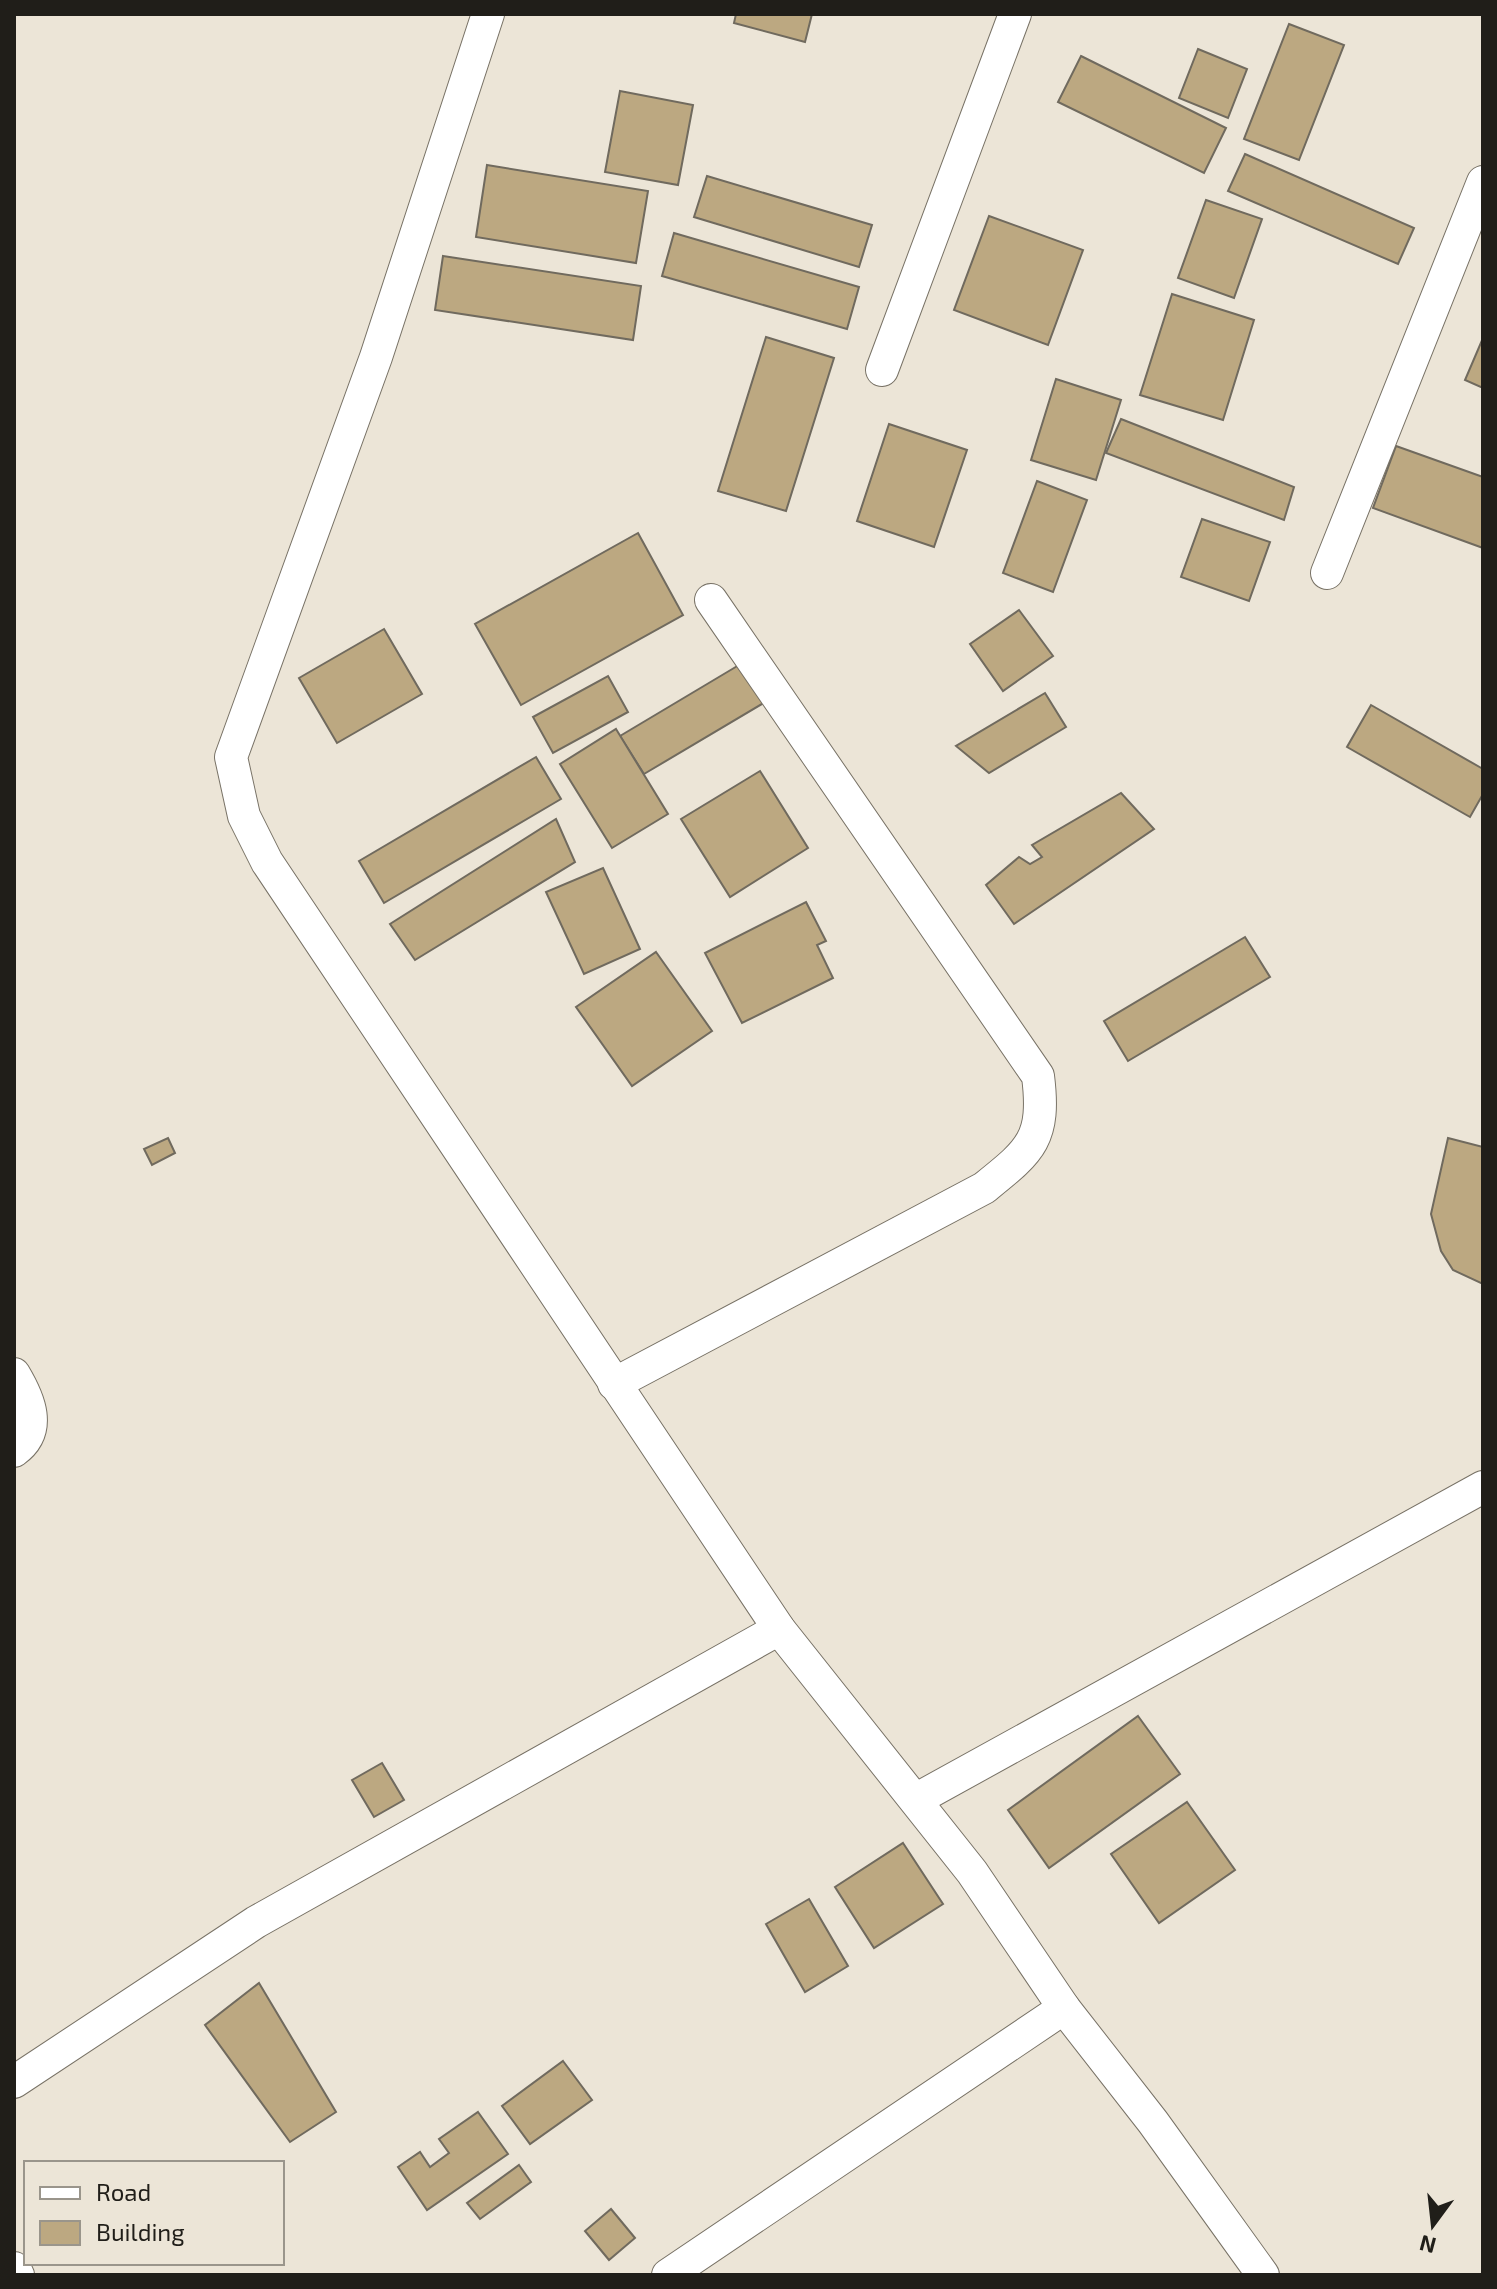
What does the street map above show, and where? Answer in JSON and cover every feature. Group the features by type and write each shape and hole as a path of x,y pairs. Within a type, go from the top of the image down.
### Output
{"street":[{"path":"488,14 376,357 231,757 244,816 267,862 779,1629 972,1872 1064,2008 1153,2122 1263,2275"},
{"path":"882,370 1015,14"},
{"path":"1327,573 1483,182"},
{"path":"614,1384 984,1188 1028,1153 1042,1107 1038,1076 711,600"},
{"path":"14,1374 28,1396 32,1416 31,1430 14,1451"},
{"path":"917,1799 1483,1487"},
{"path":"14,2082 256,1922 779,1629"},
{"path":"668,2275 1064,2008"},
{"path":"14,2268 18,2275"}],"building":[{"path":"736,14 812,14 805,42 734,23"},
{"path":"1289,24 1344,45 1299,160 1244,139"},
{"path":"1198,49 1247,69 1228,118 1179,98"},
{"path":"1081,56 1226,128 1204,173 1058,102"},
{"path":"620,91 693,105 678,185 605,172"},
{"path":"1245,154 1414,228 1398,264 1228,191"},
{"path":"487,165 648,191 636,263 476,237"},
{"path":"707,176 872,225 859,267 694,217"},
{"path":"1206,200 1262,219 1234,298 1178,278"},
{"path":"989,216 1083,250 1048,345 954,310"},
{"path":"674,233 859,287 847,329 662,276"},
{"path":"443,256 641,286 633,340 435,310"},
{"path":"1172,294 1254,320 1223,420 1140,395"},
{"path":"766,337 834,358 786,511 718,491"},
{"path":"1483,338 1483,388 1465,380"},
{"path":"1056,379 1121,400 1096,480 1031,460"},
{"path":"1121,419 1294,487 1284,520 1106,453"},
{"path":"889,424 967,450 934,547 857,521"},
{"path":"1396,446 1483,477 1483,548 1373,508"},
{"path":"1037,481 1087,500 1053,592 1003,573"},
{"path":"1202,519 1270,542 1249,601 1181,577"},
{"path":"638,533 683,615 521,705 475,624"},
{"path":"1019,610 1053,656 1003,691 970,644"},
{"path":"384,629 422,694 337,743 299,678"},
{"path":"744,662 767,701 644,774 620,736"},
{"path":"608,676 628,712 553,753 533,717"},
{"path":"1045,693 1066,727 989,773 956,746"},
{"path":"1371,705 1483,769 1483,794 1470,817 1347,747"},
{"path":"616,729 668,814 612,848 560,764"},
{"path":"536,757 561,799 384,903 359,861"},
{"path":"760,771 808,848 730,897 681,819"},
{"path":"1121,793 1154,829 1014,924 986,885 1019,857 1030,864 1042,857 1032,845"},
{"path":"556,819 575,862 415,960 390,924"},
{"path":"603,868 640,949 584,974 546,892"},
{"path":"806,902 826,941 817,945 833,978 742,1023 705,953"},
{"path":"1245,937 1270,977 1128,1061 1104,1021"},
{"path":"656,952 712,1031 632,1086 576,1007"},
{"path":"168,1138 175,1153 152,1165 144,1149"},
{"path":"1448,1138 1483,1147 1483,1284 1453,1270 1441,1251 1431,1214"},
{"path":"1138,1716 1180,1774 1049,1868 1008,1810"},
{"path":"382,1763 404,1800 374,1817 352,1780"},
{"path":"1187,1802 1235,1870 1159,1923 1111,1854"},
{"path":"903,1843 943,1904 874,1948 835,1887"},
{"path":"809,1899 848,1966 805,1992 766,1924"},
{"path":"259,1983 336,2112 290,2142 205,2025"},
{"path":"563,2061 592,2100 530,2144 502,2106"},
{"path":"478,2112 508,2154 427,2210 398,2167 420,2152 430,2167 449,2153 439,2139"},
{"path":"519,2165 531,2182 480,2219 467,2203"},
{"path":"611,2209 635,2238 609,2260 585,2231"}]}
